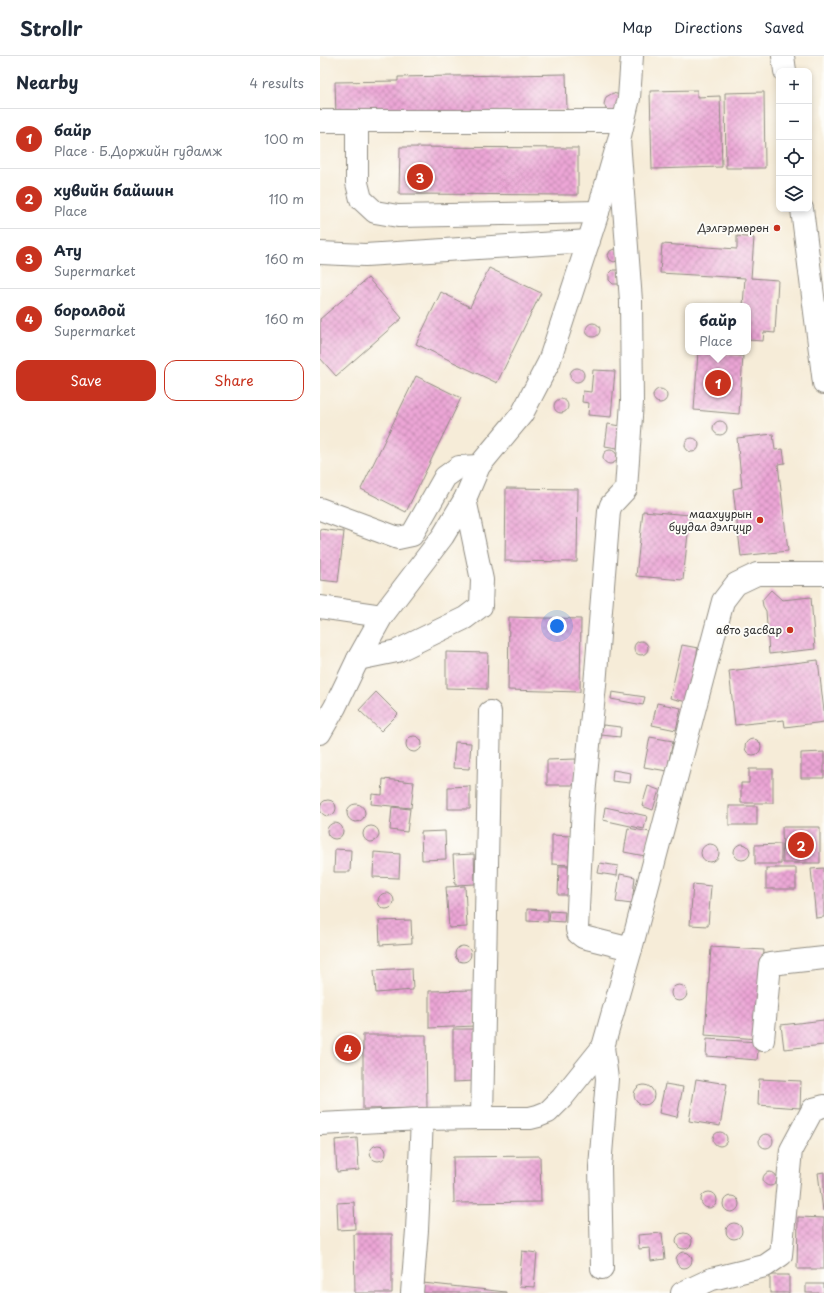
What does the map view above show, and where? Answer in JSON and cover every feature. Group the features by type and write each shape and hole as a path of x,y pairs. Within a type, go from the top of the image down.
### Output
{"street":[{"path":"320,733 382,616 443,536 465,500 479,466 522,414 548,362 589,241 621,131 629,98 632,56"},
{"path":"784,56 785,68"},
{"path":"320,121 357,121 621,131"},
{"path":"357,121 357,183 361,199 375,212 398,216 598,212"},
{"path":"621,131 631,301 632,402 626,489 612,505 609,511 596,677 583,804 577,929 578,933 583,937 631,949"},
{"path":"802,212 824,383"},
{"path":"320,253 366,255 589,241"},
{"path":"320,509 398,538 412,535 445,477 459,467 479,466"},
{"path":"358,659 397,651 465,618 481,606 482,580 465,500"},
{"path":"320,1124 422,1119 530,1118 548,1112 562,1098 602,1047 631,949 723,601 736,584 757,574 824,574"},
{"path":"320,607 382,616"},
{"path":"482,1118 490,712"},
{"path":"763,1040 770,964 824,958"},
{"path":"602,1047 607,1079 600,1167 602,1268"},
{"path":"682,1293 712,1279 765,1266 781,1255 791,1150 813,1109 824,1106"},
{"path":"412,1293 417,1230 422,1119"}],"building":[{"path":"566,74 567,110 336,117 335,82 398,81 398,77"},
{"path":"697,90 697,97 720,96 722,167 652,169 650,91"},
{"path":"764,92 765,168 726,168 725,93"},
{"path":"613,93 620,95 614,113 607,111 604,104 606,97"},
{"path":"400,147 578,148 578,195 399,194"},
{"path":"737,236 754,238 751,278 778,280 775,333 764,332 763,341 751,340 751,303 743,303 745,278 660,273 662,244 737,249"},
{"path":"614,249 619,251 619,260 614,262 610,260 608,255 610,251"},
{"path":"489,268 541,293 497,383 416,344 441,292 470,307"},
{"path":"613,270 619,270 619,284 613,284 609,280 609,274"},
{"path":"368,278 402,318 336,376 320,358 320,319"},
{"path":"590,323 596,323 600,327 600,333 596,337 590,337 586,333 586,327"},
{"path":"698,355 743,356 739,414 694,410"},
{"path":"577,368 582,370 584,375 582,380 577,382 572,380 570,375 572,370"},
{"path":"593,370 615,371 611,417 588,415 589,403 582,402 583,391 591,392"},
{"path":"416,376 461,398 406,512 361,489"},
{"path":"660,389 665,391 667,396 665,401 660,403 655,401 653,396 655,391"},
{"path":"561,399 566,401 568,406 566,411 561,413 556,411 554,406 556,401"},
{"path":"720,421 725,423 727,428 725,433 720,435 715,433 713,428 715,423"},
{"path":"608,424 626,427 623,449 605,446"},
{"name":"маахуурын буудал дэлгүүр","path":"773,434 775,450 783,449 785,463 778,464 788,551 741,556 733,489 742,487 737,438"},
{"path":"692,438 697,440 699,445 697,450 692,452 687,450 685,445 687,440"},
{"path":"610,450 615,452 617,457 615,462 610,464 605,462 603,457 605,452"},
{"path":"506,488 578,489 577,562 505,561"},
{"path":"643,511 690,515 683,580 636,576"},
{"path":"320,529 344,532 338,582 320,580"},
{"name":"авто засвар","path":"771,590 782,600 811,597 815,649 769,654 766,611 762,600"},
{"path":"509,617 581,619 580,692 508,690"},
{"path":"638,641 644,641 648,645 648,651 644,655 638,655 634,651 634,645"},
{"path":"682,645 698,648 687,702 670,698"},
{"path":"446,652 488,653 487,689 446,688"},
{"path":"818,660 824,722 785,727 784,720 735,725 729,671"},
{"path":"376,692 398,714 381,731 359,710"},
{"path":"612,692 645,697 643,705 611,699"},
{"path":"657,703 681,708 676,730 652,725"},
{"path":"603,725 621,727 620,737 601,735"},
{"path":"411,736 417,736 422,741 420,750 417,752 411,752 406,747 406,741"},
{"path":"650,737 673,741 667,771 644,767"},
{"path":"750,739 756,739 761,744 759,753 756,755 750,755 745,750 745,744"},
{"path":"455,742 471,743 469,769 453,768"},
{"path":"824,752 824,778 801,778 801,753"},
{"path":"576,759 576,785 547,785 547,760"},
{"path":"749,769 773,769 773,803 741,803 741,783 749,783"},
{"path":"613,770 631,773 630,783 612,781"},
{"path":"383,779 414,782 411,808 371,804 372,794 382,795"},
{"path":"470,786 470,809 448,809 448,787"},
{"path":"648,786 659,790 653,810 642,806"},
{"path":"325,800 331,800 336,805 334,814 331,816 325,816 320,811 320,805"},
{"path":"356,804 362,807 365,813 362,819 356,822 350,819 347,813 350,807"},
{"path":"729,806 757,806 757,825 729,825"},
{"path":"392,807 410,809 407,832 390,830"},
{"path":"605,807 647,816 644,829 603,820"},
{"path":"332,823 338,823 343,828 341,837 338,839 332,839 327,834 327,828"},
{"path":"368,826 374,826 379,831 377,840 374,842 368,842 363,837 363,831"},
{"path":"782,827 820,827 820,863 783,863"},
{"path":"628,828 650,832 645,856 624,852"},
{"path":"445,831 446,859 422,860 421,832"},
{"path":"552,835 571,836 570,865 552,864"},
{"path":"710,844 714,845 718,849 718,857 714,861 710,862 706,861 702,857 701,853 702,849 706,845"},
{"path":"742,844 749,849 750,852 745,859 742,860 735,855 734,852 739,845"},
{"path":"781,844 781,864 755,864 755,845"},
{"path":"335,849 351,850 350,872 334,872"},
{"path":"374,852 400,854 399,878 373,877"},
{"path":"474,854 475,884 455,885 453,855"},
{"path":"600,863 618,866 617,876 598,873"},
{"path":"559,866 571,866 570,895 558,895"},
{"path":"766,868 796,868 796,889 766,889"},
{"path":"824,868 824,917 816,918 811,869"},
{"path":"620,874 635,877 632,904 616,902"},
{"path":"693,884 711,886 708,926 690,925"},
{"path":"465,886 467,927 449,928 446,887"},
{"path":"383,893 389,893 394,898 392,907 389,909 383,909 378,904 378,898"},
{"path":"527,909 548,910 548,922 527,921"},
{"path":"550,911 565,912 564,922 549,921"},
{"path":"411,920 412,943 380,945 379,921"},
{"path":"460,946 466,946 471,951 469,960 466,962 460,962 455,957 455,951"},
{"path":"711,947 764,950 758,1039 705,1035"},
{"path":"412,968 413,990 376,993 374,970"},
{"path":"676,985 682,985 687,990 685,999 682,1001 676,1001 671,996 671,990"},
{"path":"475,990 475,1026 429,1028 429,991"},
{"path":"824,1020 824,1045 784,1049 781,1025"},
{"path":"453,1029 476,1029 476,1081 453,1082"},
{"path":"363,1035 426,1035 427,1108 363,1109"},
{"path":"707,1039 759,1042 757,1060 706,1056"},
{"path":"696,1079 727,1084 720,1126 689,1121"},
{"path":"759,1079 801,1081 800,1108 758,1105"},
{"path":"665,1084 683,1087 677,1117 659,1113"},
{"path":"644,1085 651,1088 654,1095 651,1102 644,1105 637,1102 634,1095 637,1088"},
{"path":"717,1132 723,1132 727,1136 727,1142 723,1146 717,1146 713,1142 713,1136"},
{"path":"763,1134 769,1134 773,1138 773,1144 769,1148 763,1148 759,1144 759,1138"},
{"path":"357,1138 359,1170 337,1172 335,1140"},
{"path":"375,1145 381,1145 386,1150 384,1159 381,1161 375,1161 370,1156 370,1150"},
{"path":"540,1156 541,1202 454,1203 453,1157"},
{"path":"767,1172 773,1172 777,1176 777,1182 773,1186 767,1186 763,1182 763,1176"},
{"path":"824,1172 824,1211 823,1211 818,1173"},
{"path":"709,1192 716,1197 717,1200 712,1207 709,1208 702,1203 701,1200 706,1193"},
{"path":"731,1196 738,1201 739,1204 734,1211 731,1212 724,1207 723,1204 728,1197"},
{"path":"354,1202 355,1229 338,1230 337,1203"},
{"path":"798,1217 824,1218 824,1269 797,1269"},
{"path":"734,1223 740,1225 742,1231 740,1237 734,1239 728,1237 726,1231 728,1225"},
{"path":"662,1233 665,1259 651,1261 650,1248 639,1249 638,1235"},
{"path":"684,1233 691,1238 692,1241 687,1248 684,1249 677,1244 676,1241 681,1234"},
{"path":"354,1234 392,1234 392,1293 355,1293"},
{"path":"522,1251 537,1253 534,1287 519,1286"},
{"path":"684,1252 691,1257 692,1260 687,1267 684,1268 677,1263 676,1260 681,1253"},
{"path":"770,1275 789,1275 789,1293 770,1293"},
{"path":"423,1283 506,1292 506,1293 422,1293"},
{"path":"806,1284 824,1284 824,1293 806,1293"}],"place":[{"name":"Ату","path":"420,177"},
{"name":"Дэлгэрмөрөн","path":"777,228"},
{"name":"байр","path":"718,383"},
{"name":"маахуурын буудал дэлгүүр","path":"760,520"},
{"name":"авто засвар","path":"790,630"},
{"name":"хувийн байшин","path":"801,845"},
{"name":"боролдой","path":"348,1048"}]}
